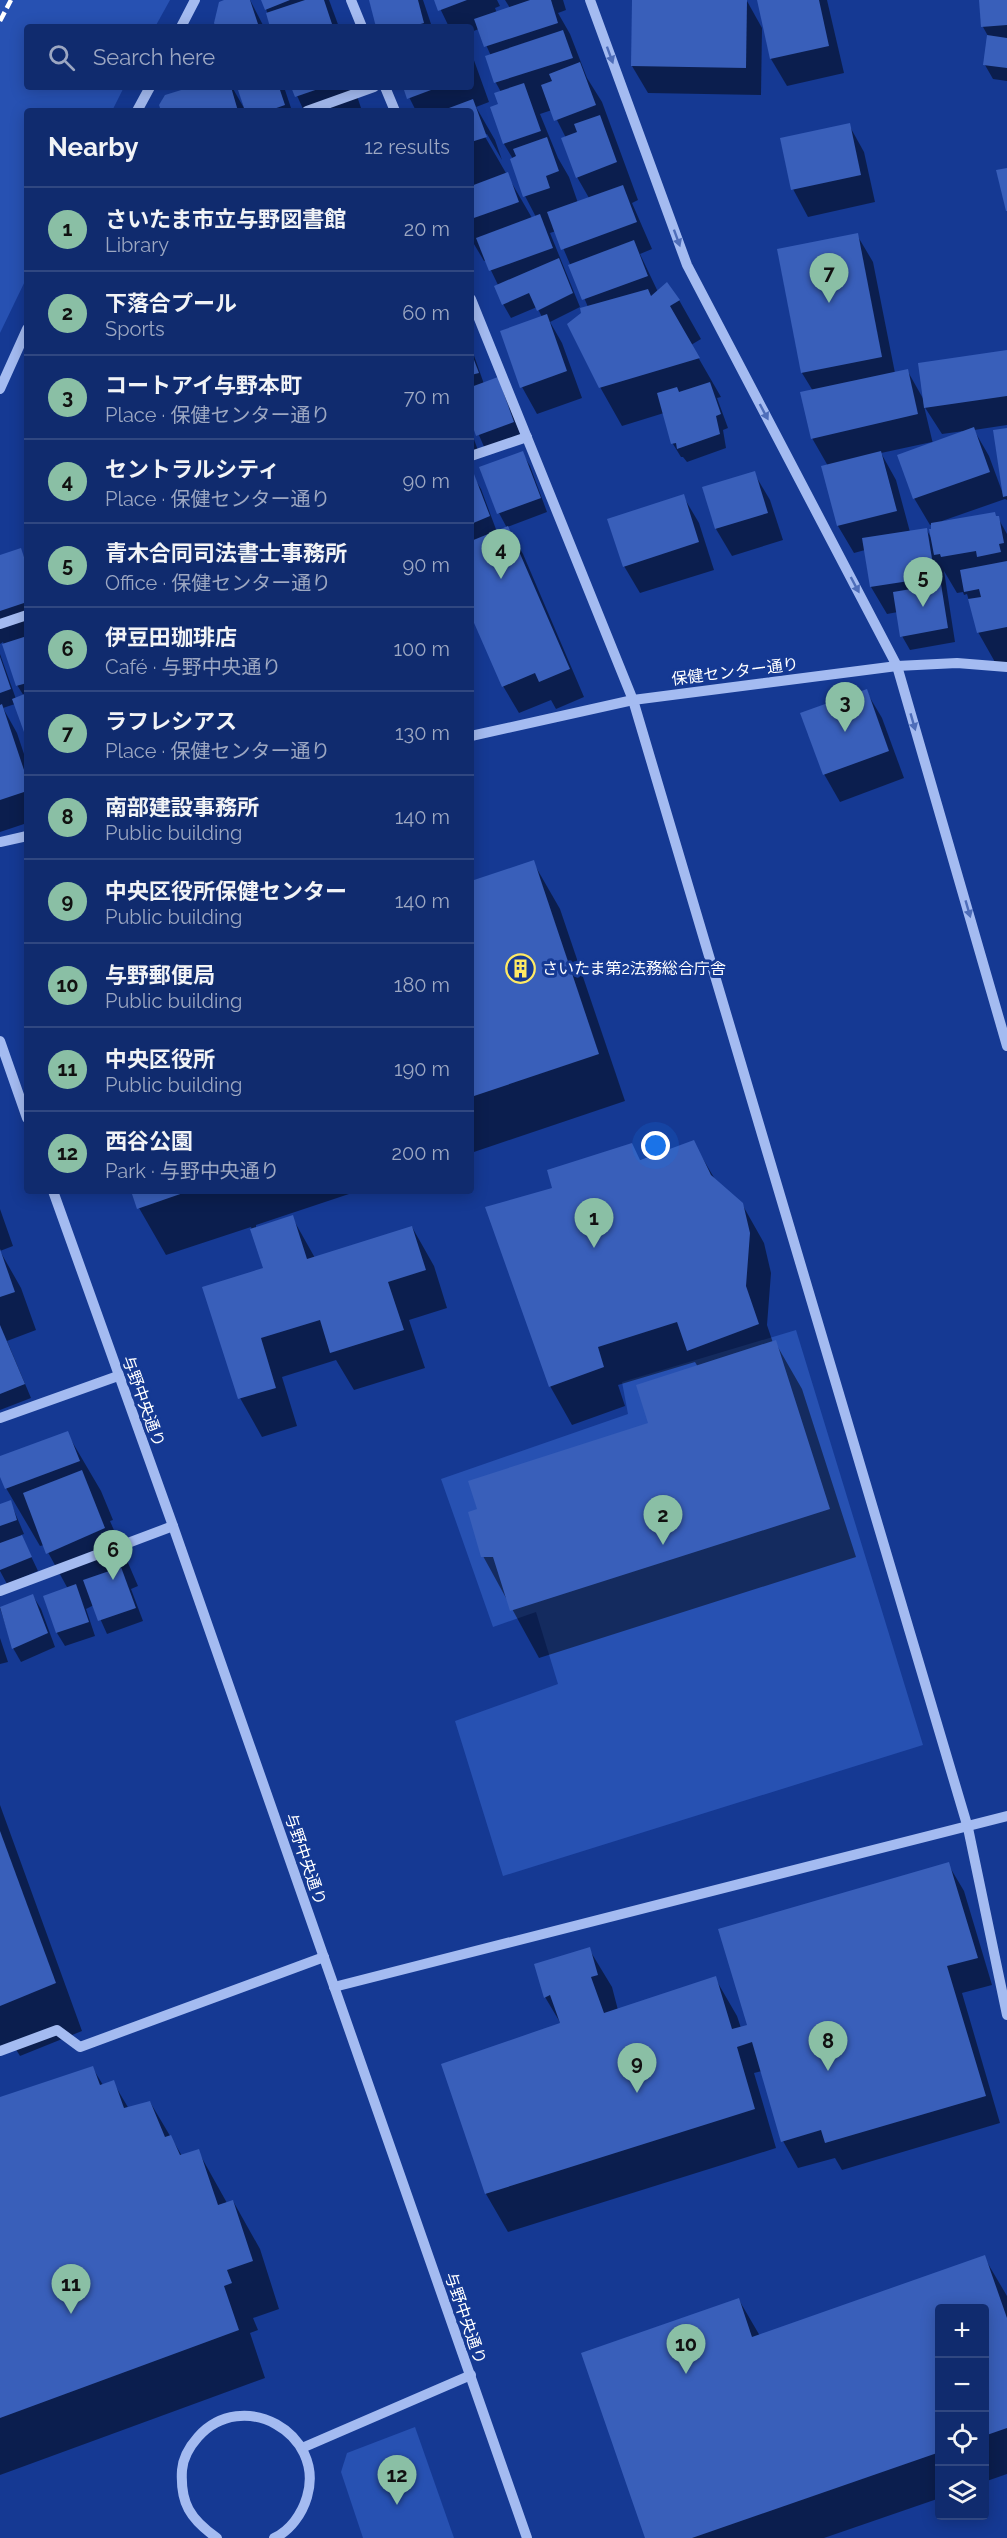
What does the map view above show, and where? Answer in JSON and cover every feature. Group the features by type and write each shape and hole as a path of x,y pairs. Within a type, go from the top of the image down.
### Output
{"street":[{"path":"183,24 195,0"},
{"path":"351,0 361,24"},
{"path":"590,0 687,265 897,666 1007,1046"},
{"path":"140,108 148,90"},
{"path":"315,108 366,90"},
{"path":"386,90 394,108"},
{"path":"474,313 527,436 633,700 968,1827 1007,2015"},
{"path":"0,389 24,336"},
{"path":"474,455 527,436"},
{"path":"0,624 24,616"},
{"name":"保健センター通り","path":"474,735 633,700 897,666 957,663 1007,667"},
{"path":"0,842 24,837"},
{"path":"0,1041 24,1109"},
{"name":"与野中央通り","path":"54,1194 173,1526 527,2538"},
{"path":"0,1418 118,1376"},
{"path":"0,1591 173,1526"},
{"path":"334,1987 1007,1816"},
{"path":"0,2051 57,2030 81,2047 324,1957"},
{"path":"302,2448 471,2375"},
{"path":"217,2538 200,2526 187,2509 181,2487 182,2465 191,2445 206,2429 225,2418 246,2415 269,2420 287,2431 302,2448 309,2467 310,2487 305,2506 294,2524 274,2538"}],"shaded area":[{"path":"0,0 170,0 157,24 24,24 24,90 122,90 114,108 24,108 24,283 0,333"},
{"path":"796,1330 923,1745 503,1876 455,1721 558,1684 536,1612 493,1627 441,1479 628,1414 622,1382"},
{"path":"415,2427 454,2538 363,2538 341,2472 347,2453"}],"building":[{"path":"250,0 258,24 214,24 219,2"},
{"path":"261,0 290,0 265,10"},
{"path":"305,0 324,0 332,24 269,24 266,13"},
{"path":"369,0 418,0 424,23 375,24"},
{"path":"434,0 467,0 438,11"},
{"path":"530,0 551,0 558,23 484,47 474,19"},
{"path":"632,0 747,0 746,68 631,66"},
{"path":"757,0 819,0 829,46 770,59"},
{"path":"979,0 1007,0 1007,25 981,27"},
{"path":"563,30 573,58 494,83 485,56"},
{"path":"987,35 1007,38 1007,68 983,65"},
{"path":"580,62 596,105 554,121 541,85 552,81 549,74"},
{"path":"524,83 541,131 503,144 490,107 498,104 494,93"},
{"path":"181,90 232,90 237,108 160,108 159,105 165,95"},
{"path":"238,90 280,90 285,105 276,108 244,108"},
{"path":"292,90 315,90 295,97"},
{"path":"404,90 431,90 407,99"},
{"path":"473,99 487,137 474,141 474,108 449,108"},
{"path":"600,115 617,162 576,178 561,138 577,132 574,124"},
{"path":"850,123 861,175 791,190 780,138"},
{"path":"547,137 559,171 546,176 550,188 523,197 510,159 516,156 513,149"},
{"path":"1007,168 1007,211 1006,211 996,170"},
{"path":"508,172 519,202 474,218 474,185"},
{"path":"623,185 637,222 561,250 547,212"},
{"path":"540,214 553,248 489,271 476,238"},
{"path":"858,233 882,357 801,373 777,249"},
{"path":"634,240 648,276 582,300 568,265"},
{"path":"559,258 573,293 537,311 529,293 502,305 494,286"},
{"path":"667,282 680,300 670,306 700,358 599,388 567,324 581,313 580,308 648,289 651,296"},
{"path":"547,314 567,371 520,388 500,331"},
{"path":"1007,350 1007,396 924,408 918,363"},
{"path":"474,360 479,373 474,374"},
{"path":"908,369 918,414 811,439 800,392"},
{"path":"498,377 514,422 476,436 474,386"},
{"path":"710,382 721,414 716,416 720,434 677,449 676,443 671,444 657,393 677,387 679,392"},
{"path":"974,427 990,472 913,499 897,455"},
{"path":"1007,428 1007,496 1003,497 993,430"},
{"path":"523,451 541,498 497,514 479,467"},
{"path":"881,451 897,511 837,526 821,466"},
{"path":"755,471 768,513 715,529 702,487"},
{"path":"474,474 490,516 474,523"},
{"path":"684,494 699,542 623,567 607,519"},
{"path":"995,512 996,516 999,516 1004,543 999,544 1001,552 977,557 976,551 941,557 940,554 934,555 929,529 931,529 931,523"},
{"path":"508,526 570,669 539,682 535,673 502,687 474,623 474,540"},
{"path":"927,528 935,577 870,587 862,538"},
{"path":"21,548 24,557 24,603 0,611 0,555"},
{"path":"1007,561 1007,627 977,633 968,599 981,597 979,589 964,592 960,570"},
{"path":"941,584 948,628 900,637 893,592"},
{"path":"24,637 24,684 16,686 2,644"},
{"path":"0,657 11,689 0,693"},
{"path":"867,689 889,751 823,775 800,713"},
{"path":"24,694 24,732 12,699"},
{"path":"2,704 24,770 24,792 0,800 0,705"},
{"name":"さいたま第2法務総合庁舎","path":"534,860 599,1054 474,1096 474,880"},
{"path":"694,1140 711,1175 743,1203 750,1233 746,1286 759,1324 687,1351 677,1322 598,1347 604,1367 549,1387 485,1207 552,1188 547,1170 632,1143 640,1160"},
{"path":"132,1194 180,1194 137,1209"},
{"path":"293,1215 307,1259 412,1226 426,1270 388,1282 404,1330 330,1353 320,1320 261,1338 276,1388 238,1399 202,1287 263,1268 250,1229"},
{"path":"0,1249 15,1292 0,1297"},
{"path":"0,1325 25,1384 0,1394"},
{"path":"776,1340 830,1509 510,1611 493,1557 481,1557 468,1512 477,1509 468,1481 648,1423 636,1385"},
{"path":"68,1431 80,1461 5,1489 0,1477 0,1456"},
{"path":"82,1470 105,1528 46,1554 23,1493"},
{"path":"11,1500 17,1520 0,1526 0,1504"},
{"path":"22,1535 32,1557 0,1570 0,1543"},
{"path":"121,1567 136,1608 98,1621 83,1580"},
{"path":"76,1584 89,1622 56,1633 43,1596"},
{"path":"33,1594 48,1633 12,1649 0,1607"},
{"path":"0,1831 56,1983 0,2006"},
{"path":"949,1862 978,1958 947,1966 986,2096 825,2143 821,2130 781,2142 752,2042 737,2047 755,2109 485,2194 441,2064 560,2023 550,1995 544,1998 534,1964 590,1947 598,1975 591,1977 604,2013 716,1976 732,2029 747,2025 718,1929"},
{"path":"93,2066 100,2085 114,2080 124,2108 150,2101 165,2137 171,2135 180,2155 199,2149 218,2205 233,2200 253,2261 227,2270 232,2283 224,2286 239,2330 0,2418 0,2097"},
{"path":"985,2255 1007,2318 1007,2428 989,2434 989,2304 935,2304 935,2454 692,2538 645,2538 581,2353 739,2298 752,2337"}],"railway":[{"path":"0,21 11,0"}],"place":[{"name":"ラフレシアス","path":"829,303"},
{"name":"セントラルシティ","path":"501,579"},
{"name":"青木合同司法書士事務所","path":"923,607"},
{"name":"コートアイ与野本町","path":"845,732"},
{"name":"さいたま第2法務総合庁舎","path":"521,968"},
{"name":"さいたま市立与野図書館","path":"594,1248"},
{"name":"下落合プール","path":"663,1545"},
{"name":"伊豆田珈琲店","path":"113,1580"},
{"name":"南部建設事務所","path":"828,2071"},
{"name":"中央区役所保健センター","path":"637,2093"},
{"name":"中央区役所","path":"71,2314"},
{"name":"与野郵便局","path":"686,2374"},
{"name":"西谷公園","path":"397,2505"}]}
